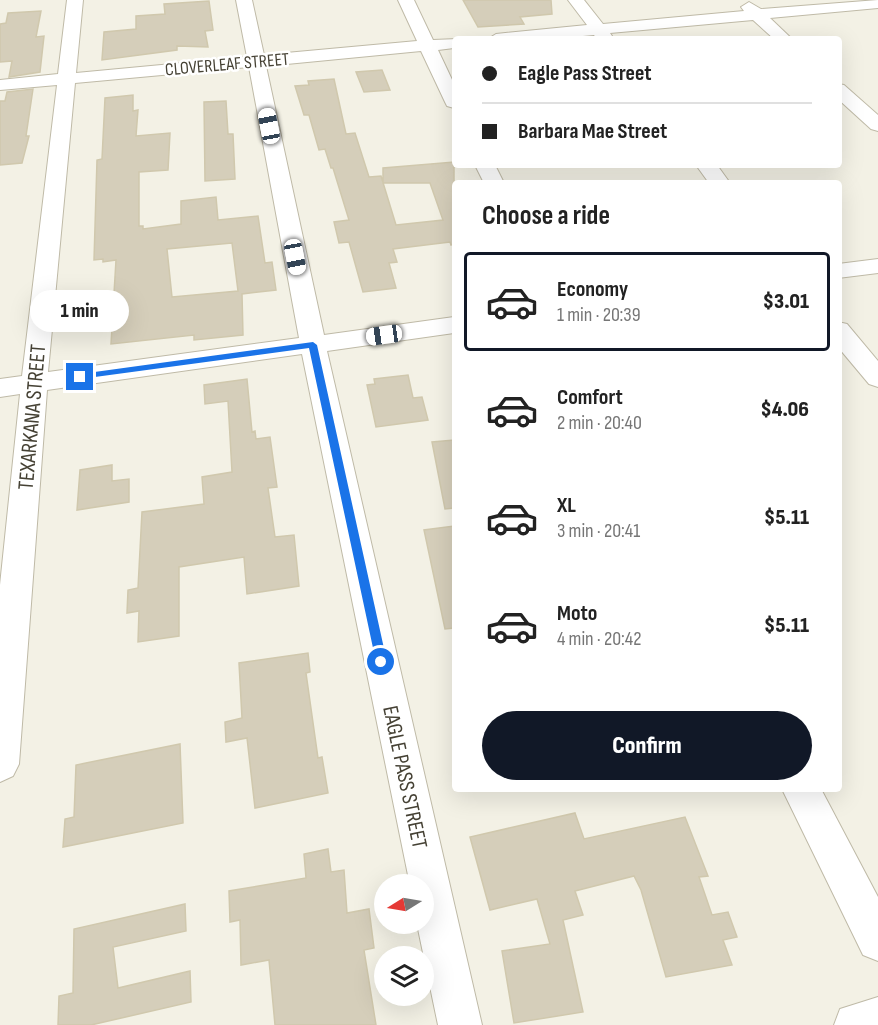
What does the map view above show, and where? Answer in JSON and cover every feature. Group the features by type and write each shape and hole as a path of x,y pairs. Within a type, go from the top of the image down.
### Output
{"street":[{"name":"TEXARKANA STREET","path":"0,764 34,383 75,0"},
{"name":"EAGLE PASS STREET","path":"244,0 313,345 460,1025"},
{"path":"406,0 452,98"},
{"path":"576,0 602,35"},
{"path":"742,0 781,36"},
{"path":"576,36 602,35 757,14 878,3"},
{"name":"CLOVERLEAF STREET","path":"0,85 452,43"},
{"path":"842,93 878,125"},
{"path":"708,168 718,180"},
{"path":"842,270 878,266"},
{"path":"0,388 452,325"},
{"path":"842,335 878,378"},
{"path":"803,792 878,940"},
{"path":"856,1025 878,1019"}],"building":[{"path":"463,0 551,0 552,14 520,17 524,24 478,27"},
{"path":"209,1 213,30 205,31 208,47 177,46 177,50 102,60 104,32 136,29 136,16 165,14 164,4"},
{"path":"41,11 36,37 44,36 40,72 9,77 12,61 0,62 0,24 6,23 8,13"},
{"path":"382,70 390,90 364,92 356,72"},
{"path":"334,79 346,134 355,133 369,177 381,176 383,183 383,168 452,162 454,180 452,180 452,245 450,242 393,249 397,262 389,263 396,288 363,292 349,242 339,243 334,222 349,220 333,168 331,168 325,149 319,150 309,115 304,115 295,86 309,85 308,81","holes":["383,183 430,183 443,220 396,225"]},
{"path":"33,89 26,136 29,136 22,163 0,165 0,101 5,101 7,92"},
{"path":"133,95 133,111 138,110 136,136 170,133 168,170 139,172 139,226 143,226 143,229 181,224 181,201 216,197 218,220 258,216 265,263 272,262 276,290 242,294 243,335 194,340 194,335 111,344 116,260 103,262 103,259 94,260 97,160 102,159 105,98","holes":["232,243 238,291 172,297 167,249"]},
{"path":"226,101 228,134 233,134 235,179 205,181 204,102"},
{"path":"408,375 413,398 422,397 428,420 376,427 367,385 375,384 374,379"},
{"path":"247,379 252,432 255,431 256,439 270,437 277,487 268,488 275,537 294,535 299,586 247,594 244,557 179,567 179,636 138,642 139,611 127,613 128,590 138,588 142,512 204,504 202,477 232,472 228,401 205,404 204,385"},
{"path":"452,440 452,508 445,509 432,442"},
{"path":"112,465 112,481 129,479 129,502 77,510 80,470"},
{"path":"452,526 452,628 445,629 424,530"},
{"path":"308,653 310,672 306,673 318,758 322,757 328,793 255,808 247,738 226,742 225,722 242,718 239,663"},
{"path":"180,744 183,823 63,847 65,819 74,817 76,765"},
{"path":"575,813 584,839 685,817 708,876 699,877 712,915 728,912 737,937 723,940 732,965 666,977 641,890 634,876 575,891 583,915 563,920 583,1012 514,1023 502,951 550,944 537,899 490,910 470,837"},
{"path":"328,849 331,872 344,870 347,913 369,909 374,948 364,950 376,1025 275,1025 269,960 241,965 240,920 230,922 229,891 306,878 304,854"},
{"path":"185,904 186,931 113,947 118,988 190,971 191,1002 91,1025 58,1025 59,996 73,993 74,929"}],"route":[{"path":"80,377 313,345 381,662"}]}
